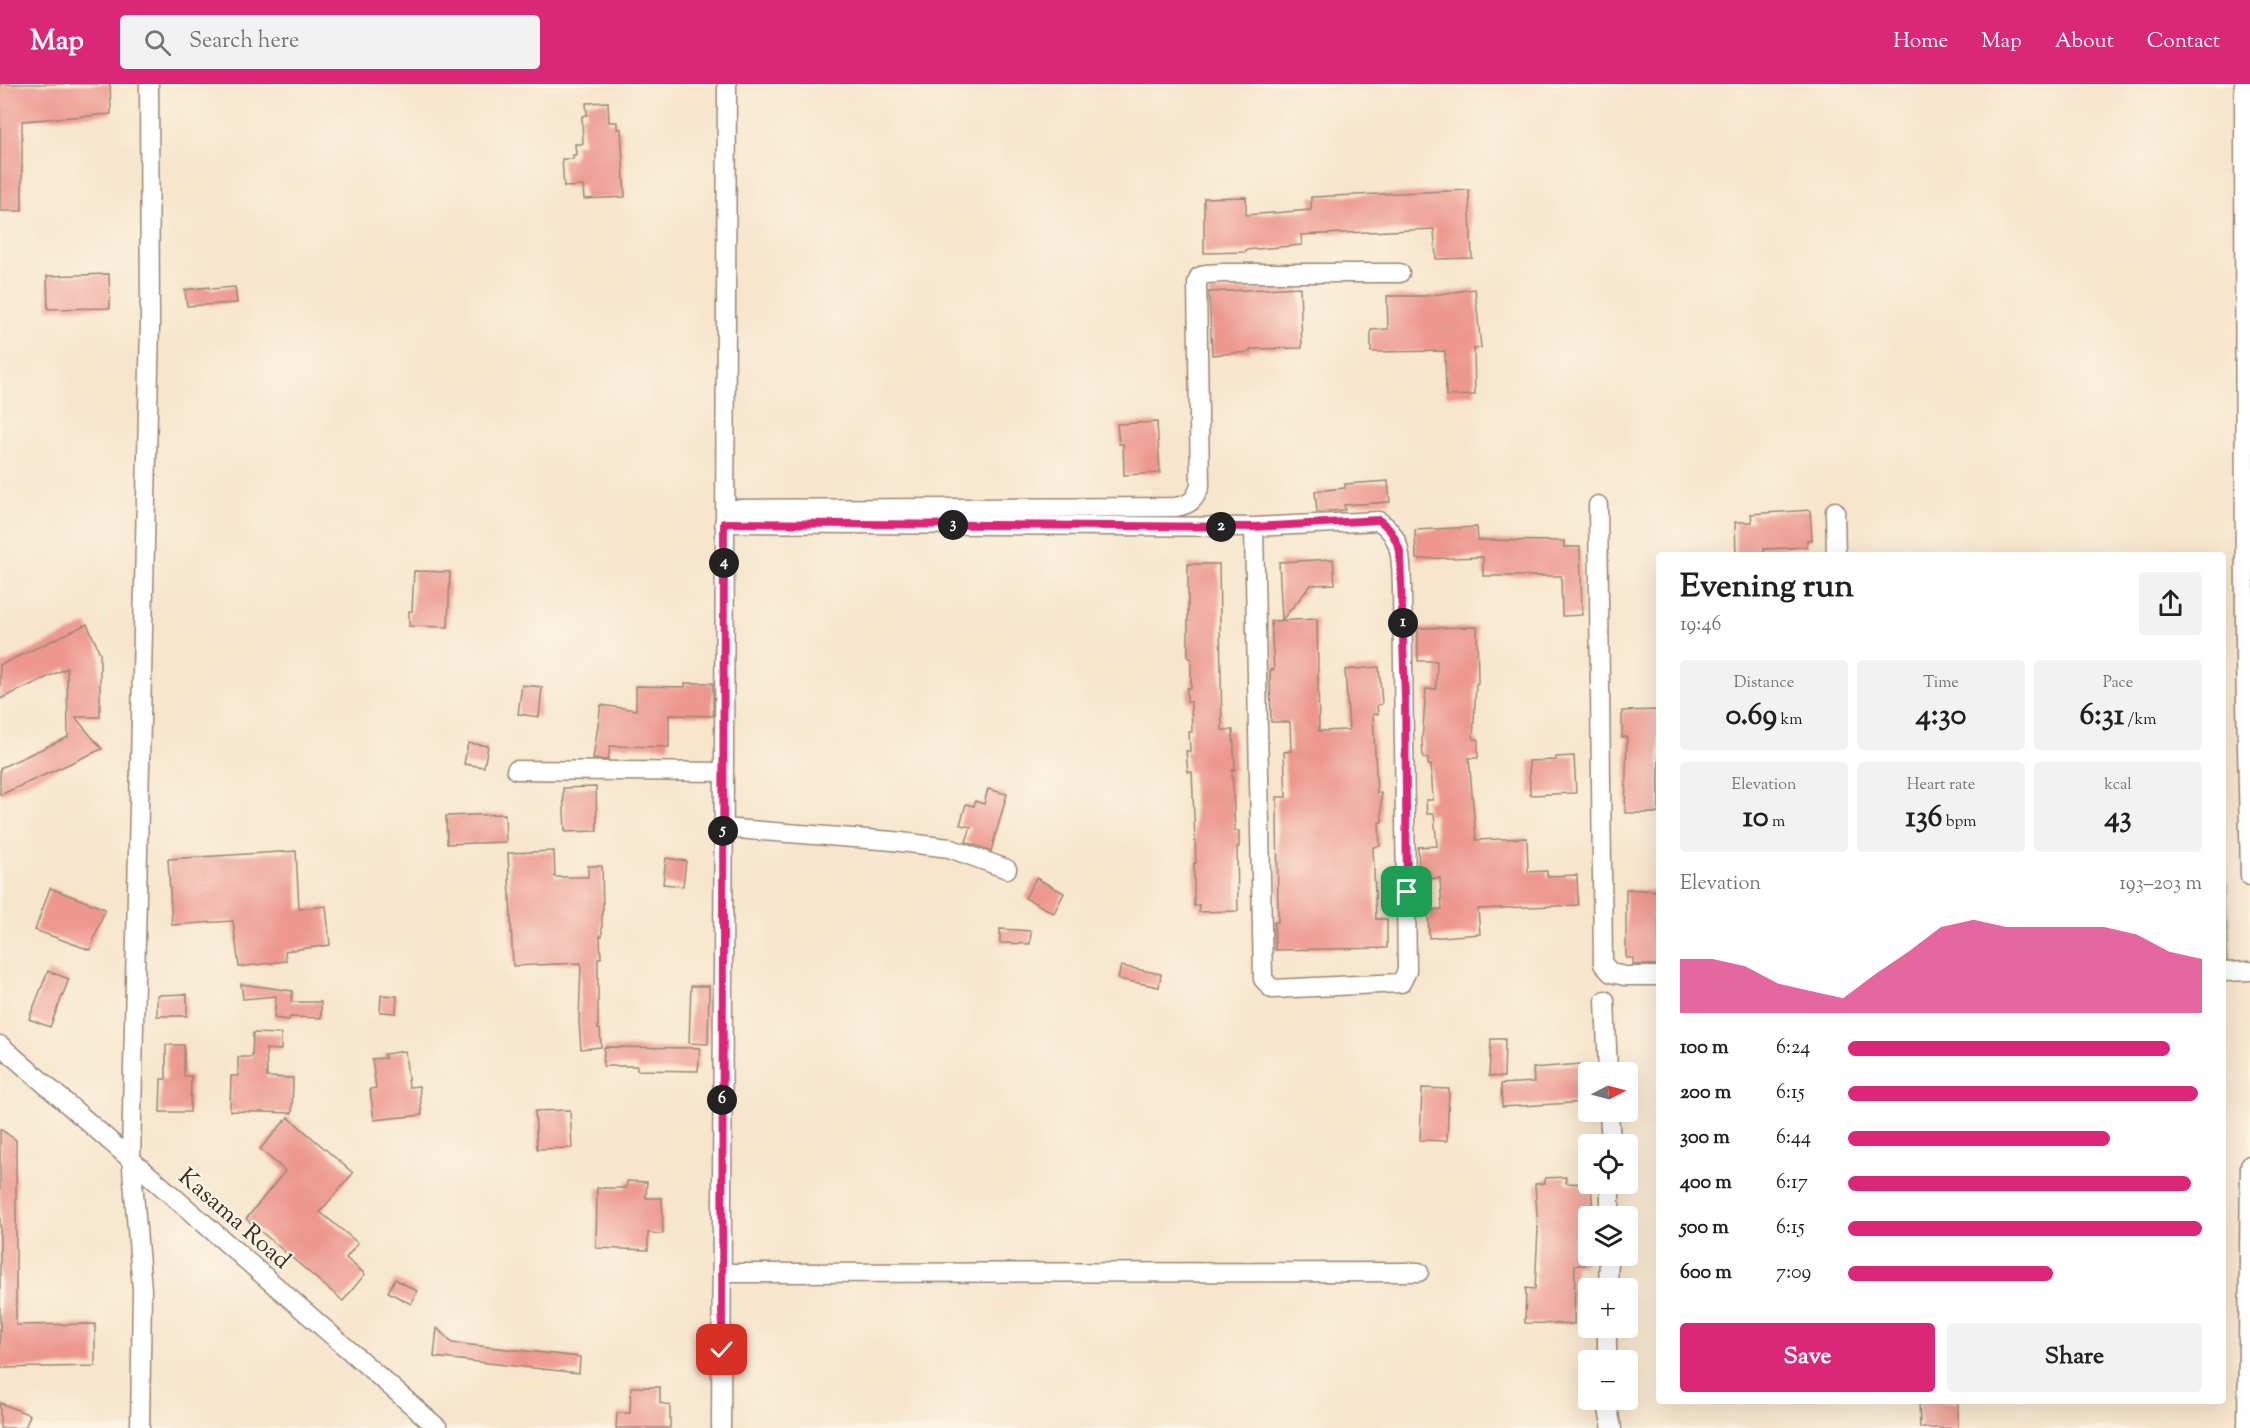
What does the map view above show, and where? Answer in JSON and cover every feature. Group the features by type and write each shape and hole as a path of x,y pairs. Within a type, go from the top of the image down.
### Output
{"street":[{"path":"140,1428 142,1290 131,1157 150,324 149,84"},
{"path":"721,1428 727,84"},
{"path":"2244,84 2247,403 2245,650 2250,876"},
{"path":"725,516 1188,505 1196,496 1200,486 1197,283 1199,277 1222,273 1400,273"},
{"path":"1598,505 1603,964 1611,974 1656,976"},
{"path":"1835,511 1836,552"},
{"path":"725,516 1254,527 1379,520 1389,527 1400,551 1405,698 1407,971 1401,982 1272,988 1263,979 1254,527"},
{"path":"516,770 723,772"},
{"path":"723,828 893,841 949,848 1007,869"},
{"path":"2226,972 2250,971"},
{"path":"1605,1000 1608,1062"},
{"name":"Kasama Road","path":"0,1045 131,1157 438,1428"},
{"path":"2247,1428 2250,1165"},
{"path":"722,1273 1419,1272"},
{"path":"1608,1410 1612,1428"}],"green space":[{"path":"2226,874 2230,959 2226,959"}],"building":[{"path":"0,84 110,84 111,114 22,121 22,211 0,211"},
{"path":"608,102 609,122 617,122 617,129 621,129 625,197 584,199 583,186 564,187 562,159 573,159 573,155 576,155 575,144 583,144 582,116 587,115 586,103"},
{"path":"1469,190 1472,258 1436,259 1434,229 1301,235 1302,245 1246,250 1246,252 1204,253 1204,198 1246,197 1246,215 1311,210 1311,197"},
{"path":"109,274 110,308 48,309 47,276"},
{"path":"209,287 210,289 235,287 237,303 187,306 185,290"},
{"path":"1300,287 1302,348 1250,349 1250,352 1212,355 1209,292"},
{"path":"1475,289 1481,348 1474,349 1475,395 1446,396 1445,351 1371,352 1371,330 1388,329 1387,296 1425,296"},
{"path":"1157,422 1160,473 1124,475 1123,444 1119,444 1117,424"},
{"path":"1388,481 1390,502 1344,505 1345,510 1317,512 1315,491 1345,488 1345,484"},
{"path":"1810,510 1812,540 1807,540 1807,547 1764,549 1764,552 1736,552 1735,522 1752,522 1751,514"},
{"path":"1477,527 1478,540 1564,541 1564,547 1580,547 1582,615 1562,616 1561,576 1483,576 1483,557 1416,559 1415,530"},
{"path":"1333,559 1335,584 1311,585 1282,620 1279,562"},
{"path":"1188,564 1219,564 1222,730 1233,730 1235,831 1239,831 1238,911 1199,912 1199,905 1194,906 1194,863 1196,863 1192,772 1188,772 1186,751 1190,751 1189,732 1192,732 1191,702 1187,702 1187,688 1191,688 1191,658 1188,658"},
{"path":"414,571 450,572 448,627 409,626"},
{"path":"1317,619 1319,731 1349,730 1345,670 1379,667 1382,704 1377,705 1378,714 1373,714 1377,793 1381,793 1382,822 1379,822 1380,846 1373,847 1376,919 1387,919 1387,948 1275,950 1274,922 1278,922 1277,797 1286,797 1284,752 1291,751 1290,722 1271,722 1270,670 1274,670 1271,621"},
{"path":"87,624 100,653 100,717 75,717 102,749 0,795 0,768 68,737 67,668 0,699 0,665"},
{"path":"1477,627 1478,683 1476,684 1473,739 1478,739 1478,758 1469,758 1476,840 1527,838 1528,872 1547,871 1547,876 1577,875 1578,905 1478,909 1480,934 1429,938 1428,910 1442,909 1440,878 1419,879 1418,847 1437,846 1434,814 1427,814 1426,800 1433,800 1431,765 1428,765 1428,758 1423,758 1422,740 1426,689 1436,689 1437,661 1418,661 1418,628"},
{"path":"685,683 713,683 713,716 669,715 669,747 610,746 608,760 593,759 601,705 636,710 636,686 685,687"},
{"path":"522,685 542,687 539,717 518,714"},
{"path":"1656,710 1656,813 1625,813 1627,737 1622,737 1622,711"},
{"path":"468,743 488,746 484,767 464,764"},
{"path":"1574,756 1576,793 1530,795 1529,761 1556,760 1556,757"},
{"path":"596,787 597,831 565,832 563,788"},
{"path":"988,789 1007,794 991,851 966,842 971,827 960,825 966,804 974,806 975,801 984,804"},
{"path":"505,814 506,842 447,844 446,816"},
{"path":"296,851 299,909 326,906 330,945 285,951 286,961 239,967 233,921 172,925 168,859"},
{"path":"554,851 555,877 588,877 588,866 602,866 602,936 600,936 601,958 598,958 598,1029 600,1029 601,1047 581,1049 579,1022 581,963 513,966 508,853"},
{"path":"666,858 686,861 683,886 663,884"},
{"path":"1036,878 1064,893 1054,913 1025,898"},
{"path":"50,888 105,909 90,950 35,930"},
{"path":"1626,889 1656,891 1656,965 1633,965 1633,958 1626,958"},
{"path":"1000,929 1031,931 1030,944 1000,943"},
{"path":"1121,966 1161,974 1159,987 1118,979"},
{"path":"48,971 69,979 50,1027 29,1019"},
{"path":"241,984 293,991 291,1002 321,1002 321,1018 290,1017 289,1020 274,1018 276,996 243,999"},
{"path":"691,986 709,986 708,1044 689,1043"},
{"path":"187,994 187,1016 157,1016 157,995"},
{"path":"381,995 397,996 396,1013 380,1012"},
{"path":"253,1033 281,1034 281,1050 266,1049 267,1077 293,1078 292,1113 230,1111 231,1076 238,1076 238,1057 252,1057"},
{"path":"1491,1039 1505,1039 1504,1077 1489,1076"},
{"path":"166,1045 184,1045 184,1076 191,1076 190,1112 160,1112 161,1079 166,1079"},
{"path":"604,1047 700,1048 698,1071 637,1070 637,1066 603,1066"},
{"path":"405,1051 409,1087 419,1086 422,1115 374,1120 370,1089 376,1088 372,1059 385,1058 384,1054"},
{"path":"1578,1064 1578,1103 1502,1107 1501,1084 1534,1082 1533,1068"},
{"path":"1422,1088 1449,1089 1447,1141 1420,1140"},
{"path":"570,1110 572,1148 537,1149 535,1111"},
{"path":"288,1117 353,1173 320,1212 358,1243 346,1258 365,1274 343,1301 246,1219 285,1171 260,1149"},
{"path":"0,1129 16,1140 16,1325 95,1324 95,1366 0,1368"},
{"path":"1566,1177 1566,1183 1578,1183 1578,1194 1592,1194 1592,1206 1578,1206 1578,1265 1575,1265 1574,1324 1525,1323 1526,1288 1535,1289 1538,1230 1535,1184 1545,1183 1545,1178"},
{"path":"627,1181 647,1182 646,1198 662,1198 663,1234 648,1233 648,1250 596,1248 597,1188 626,1188"},
{"path":"395,1279 417,1291 411,1304 388,1292"},
{"path":"437,1328 452,1343 580,1357 579,1373 434,1357"},
{"path":"631,1387 660,1387 660,1403 670,1405 670,1428 616,1428 617,1413 630,1413"},
{"path":"0,1403 30,1415 25,1428 0,1428"},
{"path":"1919,1404 1958,1404 1958,1428 1920,1428"}],"route":[{"path":"722,1350 724,523 1254,527 1379,520 1389,527 1400,551 1405,698 1407,892"}]}
